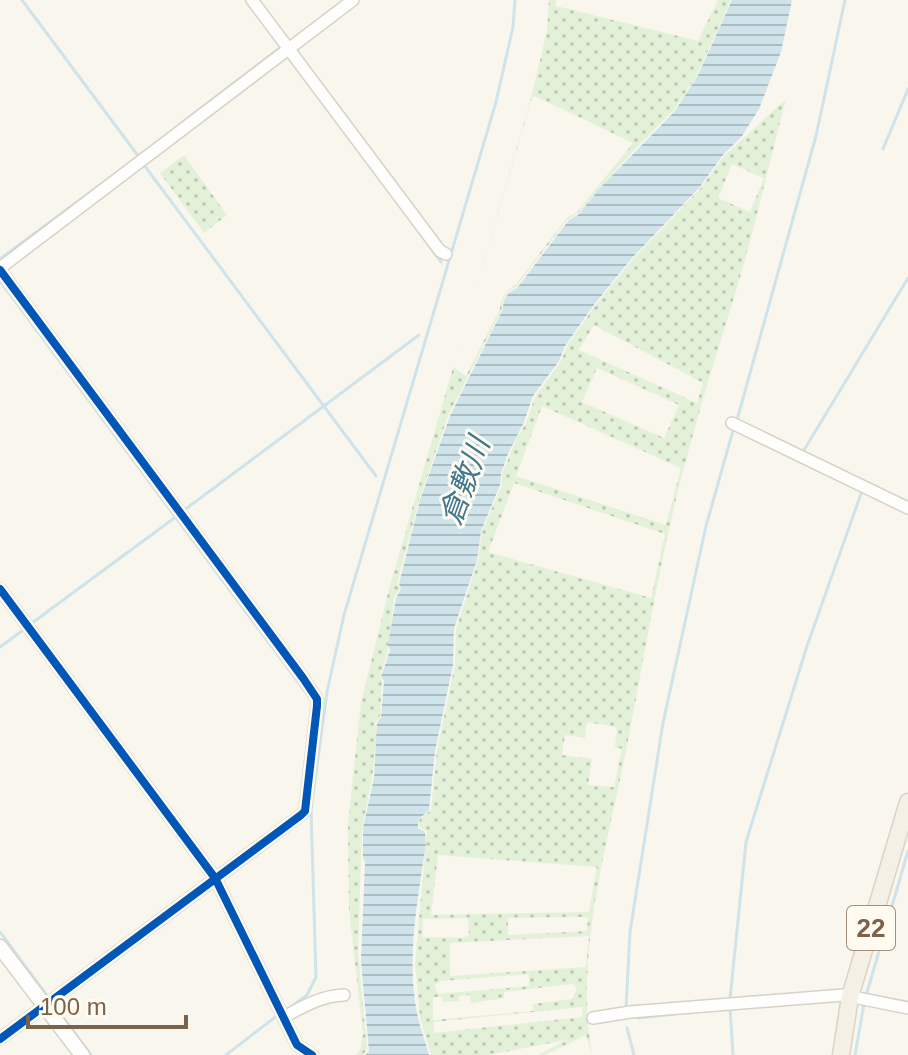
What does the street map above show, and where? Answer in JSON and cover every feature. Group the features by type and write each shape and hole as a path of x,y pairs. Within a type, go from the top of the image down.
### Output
{"main road":[{"name":"22","path":"841,1055 860,999 908,802"}],"street":[{"path":"252,0 440,251 446,254"},
{"path":"0,1039 305,811 317,699 0,269 353,0"},
{"path":"735,425 908,508"},
{"path":"0,589 215,878 297,1045 312,1055"},
{"path":"0,947 49,1003 82,1055"},
{"path":"282,1015 308,1003 344,995"},
{"path":"593,1018 730,1004 860,999 908,1008"}],"green space":[{"path":"549,0 556,0 556,6 698,41 718,0 731,0 697,75 674,110 577,214 567,220 516,287 505,296 502,309 448,416 419,500 397,584 400,588 394,599 388,650 380,678 380,716 375,723 377,733 372,779 362,828 358,951 367,1048 363,1055 355,1055 360,1051 363,1034 349,909 348,823 361,703 389,589 453,367 466,376 504,295 516,284 567,218 577,212 633,143 532,97 471,307 547,31"},
{"path":"786,99 662,560 595,905 587,980 592,1055 586,1035 545,1055 538,1055 566,1040 488,1055 431,1055 420,1017 415,964 427,831 419,827 419,820 431,810 437,750 455,664 456,629 478,560 482,531 535,397 561,361 567,346 632,260 700,189 724,156","holes":["732,164 764,178 750,212 718,198","594,325 703,383 697,403 579,350","597,368 679,405 664,438 582,402","542,406 681,468 666,525 516,476","514,483 665,534 651,598 488,552","587,722 617,727 615,747 622,749 614,787 588,785 592,759 562,755 565,735 585,738","438,855 597,867 589,912 431,915","588,917 587,931 508,935 508,918","468,918 469,935 463,938 422,937 423,919","589,936 586,967 450,976 450,943","529,974 529,986 438,994 434,985 442,981","573,984 577,989 572,999 533,1004 533,1011 433,1020 433,997 442,997 443,1002 459,1001 459,996 470,995 471,1003 504,998 504,992","583,1007 582,1017 434,1033 434,1022"]},
{"path":"184,155 227,215 204,233 160,173"}],"water":[{"name":"倉敷川","path":"732,0 792,0 781,52 759,109 742,136 723,155 699,188 631,259 593,306 533,396 507,456 500,485 481,531 477,560 454,628 453,665 435,751 429,810 418,820 418,828 425,832 426,843 414,928 413,971 417,1013 429,1055 365,1055 369,1051 361,961 365,862 363,828 374,778 377,723 381,717 384,681 381,677 390,650 388,645 396,598 401,589 399,584 420,500 450,416 503,309 506,296 517,288 569,220 578,215 675,111 698,75"}],"waterway":[{"path":"22,0 139,157"},
{"path":"288,1009 307,995 316,977 311,810 327,692 344,615 496,102 513,27 515,0"},
{"path":"737,420 816,136 845,0"},
{"path":"179,125 281,47"},
{"path":"883,149 908,89"},
{"path":"0,259 142,154"},
{"path":"144,165 376,476"},
{"path":"426,241 441,262"},
{"path":"804,450 908,278"},
{"path":"0,281 310,698"},
{"path":"183,511 419,335"},
{"path":"626,1008 630,932 663,723 706,526 734,427"},
{"path":"730,999 746,842 807,646 862,491"},
{"path":"32,623 177,516"},
{"path":"0,647 26,628"},
{"path":"866,996 908,851"},
{"path":"0,932 91,1055"},
{"path":"855,1055 864,1004"},
{"path":"730,1007 733,1055"},
{"path":"638,1018 674,1014"},
{"path":"226,1055 278,1015"},
{"path":"627,1028 634,1055"}],"cycle path":[{"path":"0,270 317,699 305,811 0,1039"},
{"path":"0,589 215,878 297,1045 312,1055"}]}
